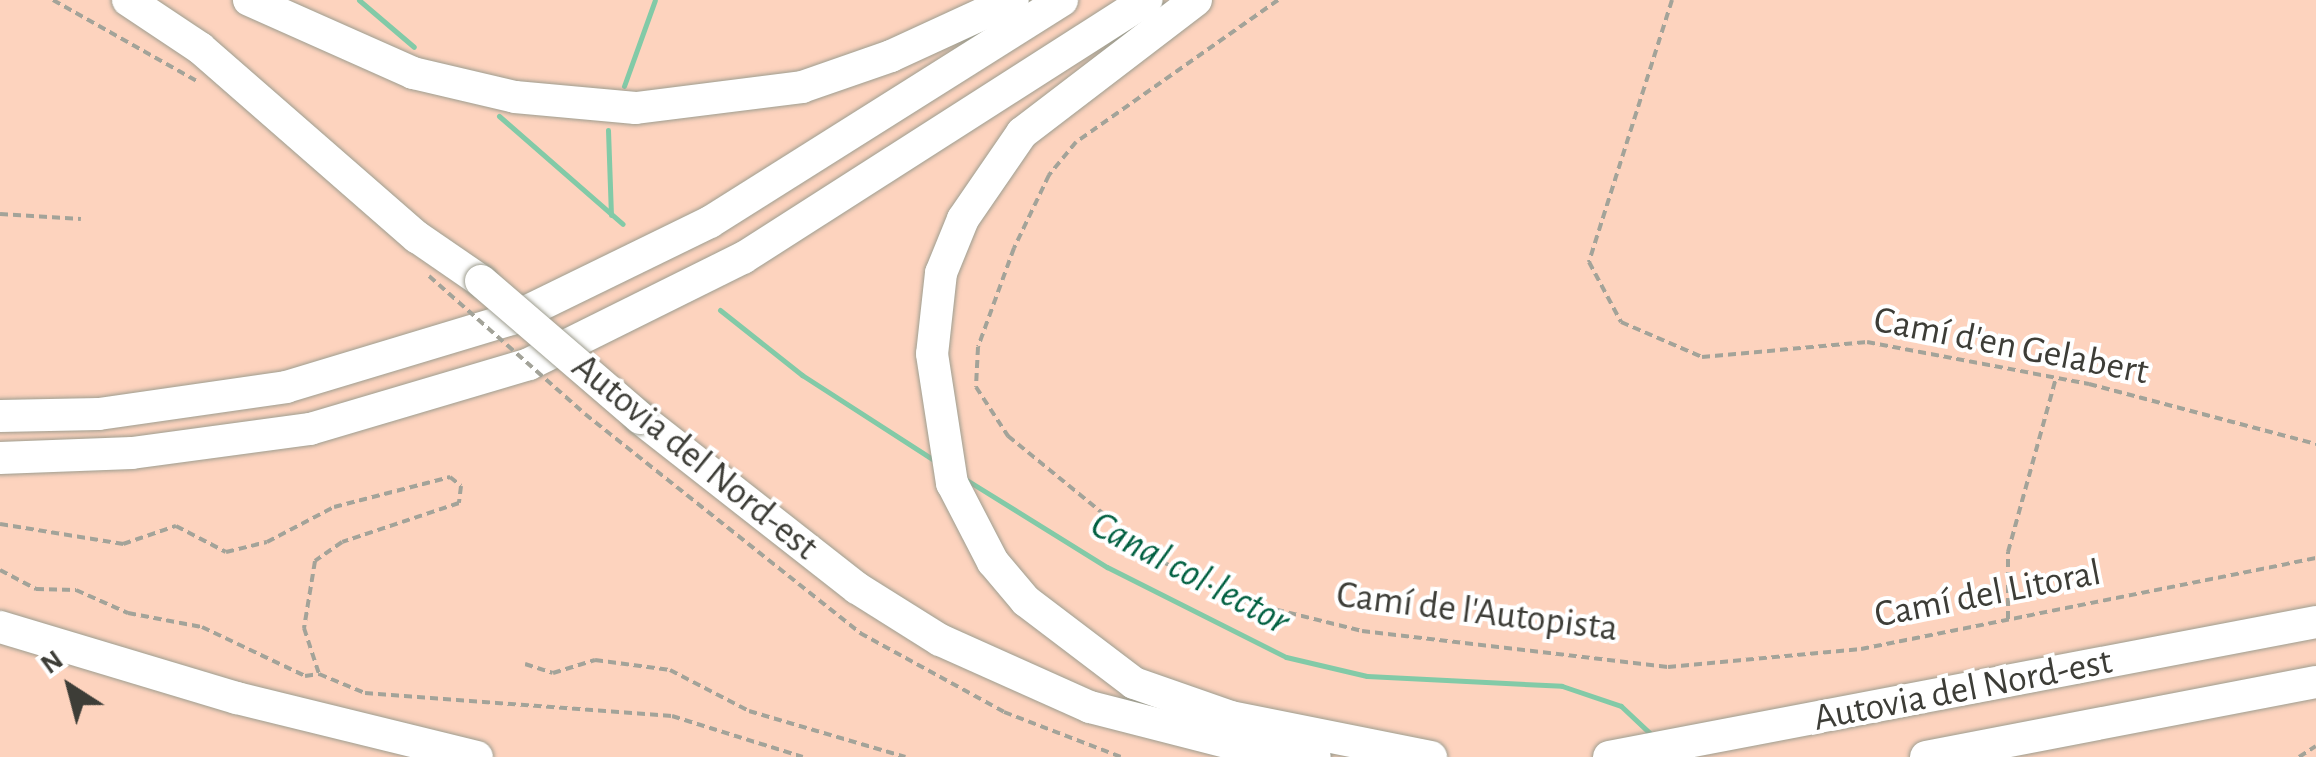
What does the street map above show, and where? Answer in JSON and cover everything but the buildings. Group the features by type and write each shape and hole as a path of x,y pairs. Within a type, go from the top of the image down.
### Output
{"highway":[{"path":"128,0 200,48 417,237 481,281"},
{"name":"Autovia del Nord-est","path":"164,0 291,98 434,227 481,281 640,418 841,577 940,640 1090,707 1257,750 1315,757"},
{"path":"249,0 413,73 515,97 636,108 802,86 892,56 1013,0"},
{"path":"0,416 99,414 286,386 465,336 625,268 710,222 1062,0"},
{"path":"0,478 187,466 500,374 656,304 743,258 1146,0"},
{"path":"1196,0 1058,101 974,198 936,299 938,422 970,523 1026,602 1134,683 1231,717 1431,757"},
{"path":"0,458 132,453 310,429"},
{"name":"Autovia del Nord-est","path":"1609,757 2316,622"},
{"path":"0,627 238,698 477,757"},
{"name":"Autovia del Nord-est","path":"1926,757 2316,682"}],"path":[{"path":"53,0 204,86"},
{"name":"Camí de l'Autopista","path":"1278,0 1112,114 1049,174 997,287 978,347 976,387 1008,436 1078,497 1162,562 1238,600 1362,631 1668,667"},
{"name":"Camí d'en Gelabert","path":"1672,0 1588,262 1621,322 1702,357 1868,342 2056,378 2316,444"},
{"path":"0,214 81,219"},
{"path":"415,264 585,414"},
{"path":"2008,620 2008,552 2056,378"},
{"path":"0,524 123,544 176,526 226,552 267,542 334,508 450,477 461,486 458,502 342,542 315,560 305,583 304,628 320,674"},
{"name":"Camí del Litoral","path":"1668,667 1860,649 2316,558"},
{"path":"0,570 36,589 76,590 128,612 202,627 306,676 320,674 365,693 672,716 803,757"},
{"path":"525,664 553,673 595,660 670,670 749,712 905,757"},
{"path":"2299,757 2316,746"},
{"path":"1092,748 1092,757"}],"shaded area":[{"path":"0,0 2316,0 2316,757 0,757"}],"waterway":[{"name":"Canal col·lector","path":"359,0 414,47"},
{"path":"624,86 655,0"},
{"name":"Canal col·lector","path":"499,116 623,224"},
{"path":"608,130 611,215"},
{"name":"Canal col·lector","path":"720,310 802,375 934,460"},
{"name":"Canal col·lector","path":"965,479 1107,567 1286,657 1367,676 1562,686 1621,706 1654,737"}]}
